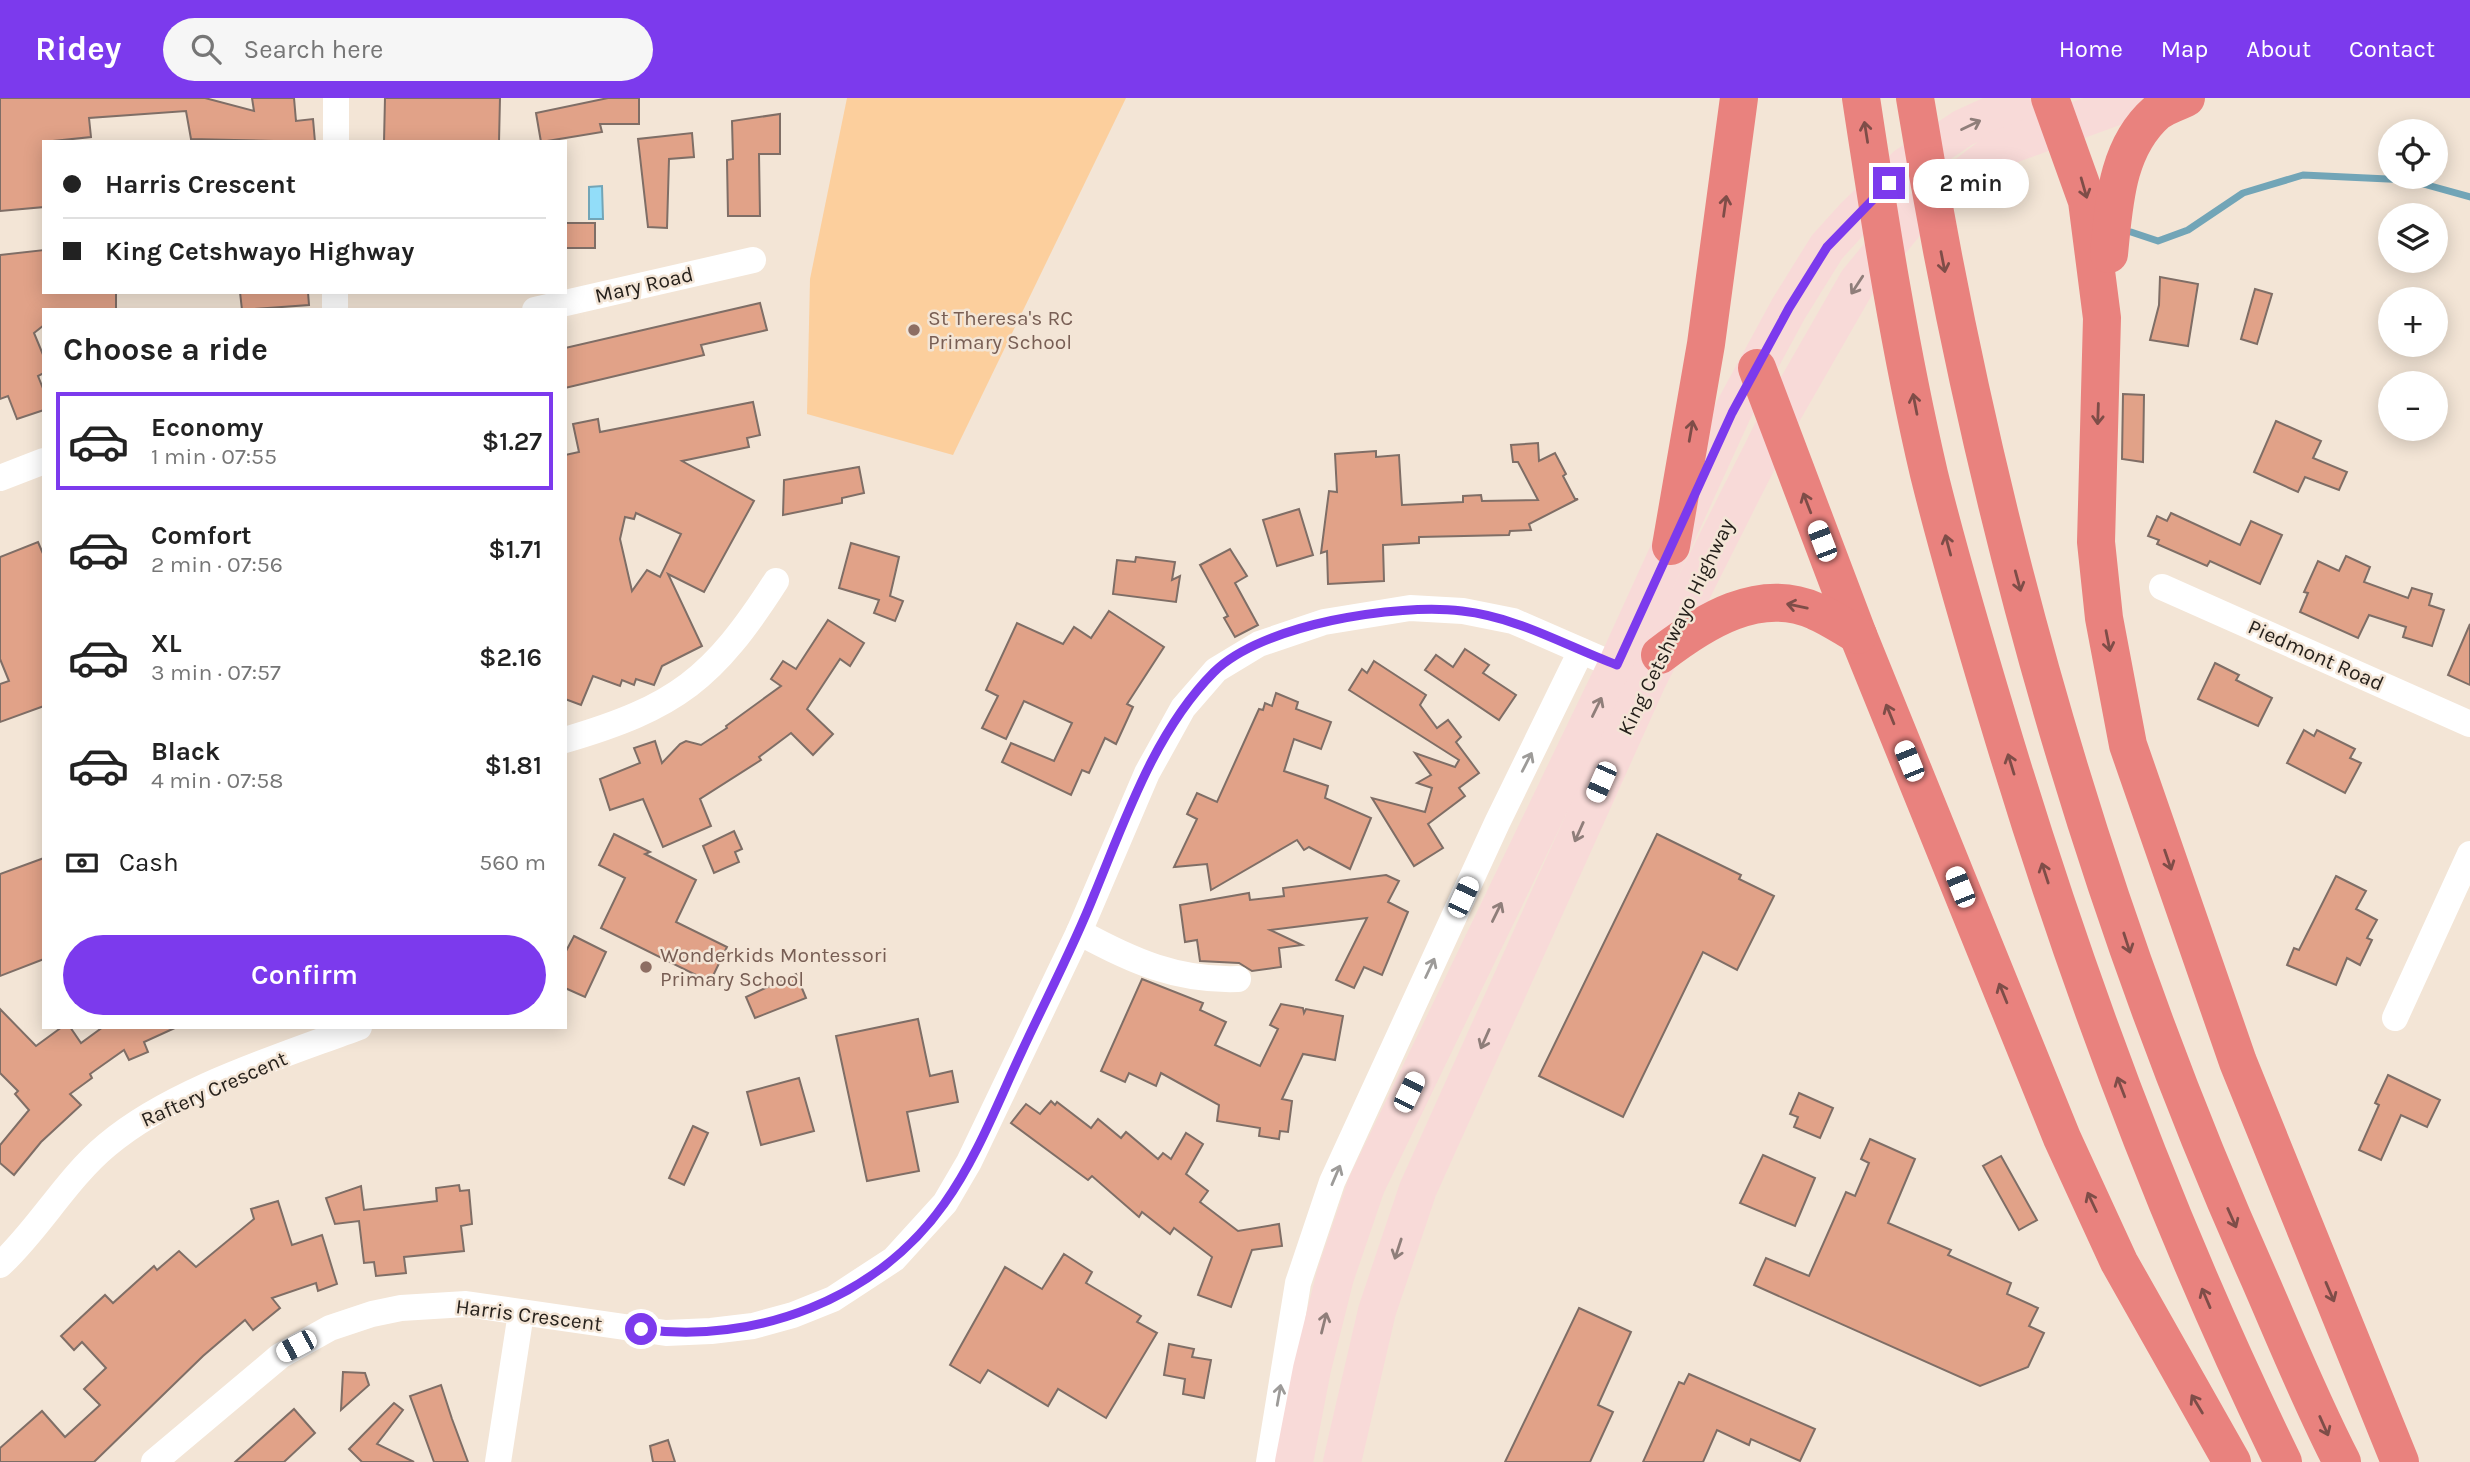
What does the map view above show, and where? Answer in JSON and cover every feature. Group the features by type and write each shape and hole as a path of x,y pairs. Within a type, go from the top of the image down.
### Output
{"highway":[{"path":"1671,546 1706,344 1739,98"},
{"path":"1861,98 1882,239 1929,471 1960,591 2031,829 2089,1007 2167,1208 2233,1361 2283,1462"},
{"path":"1915,98 1959,345 2000,515 2068,762 2154,1023 2204,1156 2342,1462"},
{"path":"2186,98 2159,110 2142,128 2117,182 2102,318 2096,542 2104,618 2129,745 2238,1062 2400,1462"},
{"path":"2055,111 2087,201 2102,318"},
{"path":"1757,368 1858,635 2063,1139 2119,1262 2232,1462"},
{"path":"1642,667 1714,618 1749,605 1783,603 1814,610 1858,635"}],"main road":[{"name":"King Cetshwayo Highway","path":"1342,1462 1377,1311 1418,1189 1642,667 1671,546 1732,413 1827,247 1906,166 1963,128 2029,98"},
{"name":"King Cetshwayo Highway","path":"1294,1462 1312,1369 1335,1278 1366,1186 1642,667 1858,281 1910,218 2001,148 2055,111 2139,98"}],"street":[{"path":"336,98 336,140"},
{"name":"Mary Road","path":"544,308 752,260"},
{"path":"0,478 42,462"},
{"path":"567,739 625,720 681,694 729,649 776,581"},
{"name":"Piedmont Road","path":"2162,587 2470,724"},
{"name":"Harris Crescent","path":"154,1462 280,1356 330,1328 372,1314 445,1304 666,1333 711,1331 753,1326 793,1315 833,1299 894,1259 945,1203 974,1151 1079,932 1147,773 1183,708 1216,670 1259,644 1324,622 1410,608 1464,611 1513,621 1581,651 1642,667"},
{"path":"1269,1462 1298,1283 1332,1182 1497,823 1581,651"},
{"path":"2395,1018 2470,854"},
{"path":"1079,932 1114,951 1175,974 1194,979 1238,979"},
{"name":"Raftery Crescent","path":"0,1265 19,1248 104,1147 155,1111 354,1029"},
{"path":"498,1462 521,1313"}],"shaded area":[{"name":"St Theresa's RC Primary School","path":"847,98 1126,98 953,455 807,414 810,279"}],"water":[{"path":"602,186 603,219 589,219 589,187"}],"building":[{"path":"0,98 205,98 254,111 252,98 294,98 296,121 313,119 315,140 232,140 191,139 186,111 89,118 91,137 42,140 42,207 0,211"},
{"path":"385,98 500,98 499,140 384,140"},
{"path":"608,98 639,98 639,124 600,124 602,132 553,140 541,140 536,113"},
{"path":"780,114 780,154 759,154 760,216 728,216 727,160 733,159 732,121"},
{"path":"692,133 694,157 669,159 667,228 648,227 638,139"},
{"path":"567,223 595,223 595,248 567,248"},
{"path":"42,250 42,294 116,294 116,308 42,308 42,327 34,333 42,352 42,374 38,376 42,386 42,411 17,419 8,396 0,399 0,255"},
{"path":"2160,277 2198,284 2188,346 2150,340 2159,305"},
{"path":"2255,289 2272,294 2257,344 2241,339"},
{"path":"240,294 308,294 309,305 242,308"},
{"path":"760,303 767,330 701,345 704,355 567,388 567,348"},
{"path":"2123,394 2144,395 2143,462 2122,459"},
{"path":"753,402 760,435 747,438 749,447 682,461 754,501 704,592 668,574 702,646 662,666 654,685 636,679 634,685 622,680 620,686 593,676 581,705 567,700 567,455 579,452 573,424 598,419 600,432","holes":["636,513 681,534 660,577 647,570 632,591 620,539 625,517 634,519"]},
{"path":"2276,421 2321,441 2313,458 2347,472 2339,490 2305,477 2298,492 2254,472"},
{"path":"1538,443 1539,461 1555,453 1566,474 1563,476 1575,499 1578,499 1529,524 1531,530 1510,531 1509,535 1419,537 1419,543 1383,545 1384,581 1328,584 1327,551 1321,553 1329,491 1337,492 1335,454 1376,451 1376,457 1399,455 1402,505 1463,502 1463,496 1481,495 1482,501 1538,500 1518,462 1513,462 1511,445"},
{"path":"859,467 864,493 842,498 842,503 783,515 784,480"},
{"path":"1299,509 1313,555 1277,566 1263,520"},
{"path":"2171,513 2240,545 2251,521 2282,535 2260,584 2210,561 2207,566 2157,544 2159,540 2148,536 2157,516 2167,521"},
{"path":"38,542 42,551 42,707 0,722 0,684 9,681 0,659 0,557"},
{"path":"851,543 899,557 890,596 903,601 895,621 874,613 879,600 839,588"},
{"path":"1230,549 1247,576 1235,583 1258,625 1235,637 1224,618 1228,616 1200,565"},
{"path":"2346,556 2370,567 2364,582 2408,598 2412,588 2432,594 2429,605 2444,610 2432,646 2403,637 2406,627 2369,615 2358,638 2300,612 2308,593 2304,592 2318,561 2339,571"},
{"path":"1136,557 1175,562 1172,580 1180,576 1176,602 1113,594 1117,560 1135,562"},
{"path":"1109,611 1164,647 1127,704 1133,707 1116,744 1105,738 1089,773 1082,770 1071,795 1002,762 1011,743 1054,761 1072,723 1024,701 1006,739 982,728 998,696 986,690 1017,623 1063,644 1074,627 1091,638"},
{"path":"828,620 864,643 850,666 840,659 807,709 833,734 813,755 791,733 759,757 761,760 700,799 711,826 663,847 643,799 610,810 600,779 640,763 634,748 655,741 662,763 680,744 686,741 701,745 727,728 726,726 781,686 771,679 783,661 796,669"},
{"path":"2470,624 2470,685 2448,675"},
{"path":"1465,649 1489,665 1483,673 1516,695 1499,720 1425,670 1436,655 1453,667"},
{"path":"1374,661 1426,695 1420,705 1437,728 1448,720 1461,737 1456,742 1479,773 1459,788 1465,796 1428,824 1443,848 1414,866 1372,798 1425,812 1432,788 1417,783 1431,775 1415,753 1455,767 1459,760 1349,690 1362,669 1367,673"},
{"path":"2215,663 2239,675 2236,680 2272,698 2258,726 2198,699"},
{"path":"1276,693 1298,702 1296,709 1331,722 1321,749 1294,739 1284,771 1328,786 1325,798 1371,818 1350,869 1309,847 1304,850 1297,840 1211,890 1207,864 1174,867 1197,819 1187,814 1197,793 1217,802 1259,709 1263,710 1265,703 1272,706"},
{"path":"2304,730 2314,736 2317,730 2355,749 2350,758 2361,763 2345,793 2287,763"},
{"path":"734,831 742,849 735,852 739,862 714,873 703,846"},
{"path":"614,834 650,852 645,854 696,880 676,922 727,947 710,982 601,928 625,878 599,865"},
{"path":"1657,834 1741,875 1739,879 1774,896 1737,970 1703,952 1623,1117 1539,1076"},
{"path":"42,859 42,960 0,976 0,874"},
{"path":"1386,875 1399,881 1388,902 1408,912 1382,975 1364,967 1354,988 1336,980 1367,918 1270,930 1302,945 1279,948 1281,967 1252,971 1239,963 1200,961 1197,940 1185,942 1180,905 1249,893 1250,900 1284,896 1283,888"},
{"path":"2336,876 2366,891 2356,909 2377,920 2367,938 2372,940 2360,965 2347,958 2336,985 2287,965 2294,948 2299,950"},
{"path":"574,936 606,952 585,997 567,989 567,949"},
{"path":"796,974 806,998 755,1018 746,997"},
{"path":"1142,979 1203,1003 1200,1010 1226,1022 1215,1045 1260,1066 1278,1029 1270,1025 1281,1004 1303,1008 1304,1013 1306,1009 1343,1016 1335,1060 1303,1054 1282,1099 1292,1101 1288,1132 1280,1131 1279,1139 1259,1136 1260,1128 1217,1121 1219,1105 1161,1073 1156,1086 1129,1073 1125,1082 1101,1071"},
{"path":"0,1009 36,1046 59,1029 71,1029 81,1043 100,1029 173,1029 144,1042 148,1052 129,1060 124,1050 90,1074 92,1078 70,1094 81,1105 41,1142 14,1175 0,1163 0,1145 29,1110 15,1094 18,1091 0,1073"},
{"path":"918,1019 930,1076 952,1071 958,1102 907,1112 919,1171 867,1181 836,1036"},
{"path":"2388,1075 2440,1100 2427,1127 2401,1115 2381,1160 2359,1150 2379,1105 2375,1103"},
{"path":"799,1078 814,1131 761,1145 747,1092"},
{"path":"1799,1093 1833,1108 1820,1138 1794,1127 1798,1117 1790,1114"},
{"path":"1051,1101 1055,1105 1057,1102 1091,1128 1098,1119 1121,1138 1126,1132 1158,1159 1163,1153 1171,1159 1186,1133 1203,1144 1186,1174 1208,1191 1200,1202 1238,1231 1279,1224 1282,1246 1252,1250 1231,1307 1198,1295 1212,1257 1174,1228 1170,1234 1142,1212 1139,1217 1092,1176 1088,1180 1011,1123 1026,1104 1040,1114"},
{"path":"693,1126 708,1133 684,1185 669,1178"},
{"path":"1870,1139 1915,1159 1888,1223 1951,1250 1948,1255 2011,1283 2007,1294 2038,1308 2029,1326 2044,1333 2028,1367 1980,1386 1754,1285 1766,1258 1809,1276 1846,1192 1855,1196 1869,1163 1861,1159"},
{"path":"1763,1155 1815,1178 1795,1226 1740,1203"},
{"path":"2001,1156 2037,1220 2019,1230 1983,1166"},
{"path":"459,1185 460,1191 469,1190 472,1224 461,1226 464,1251 404,1257 406,1273 376,1276 374,1262 364,1263 359,1221 335,1224 326,1198 361,1186 364,1210 437,1201 436,1188"},
{"path":"278,1201 292,1245 322,1235 337,1284 318,1291 316,1283 272,1298 280,1308 253,1330 245,1320 203,1356 94,1462 0,1462 0,1448 42,1411 65,1437 100,1405 84,1389 106,1368 82,1342 74,1350 61,1336 105,1295 113,1303 154,1266 157,1270 179,1251 196,1267 254,1219 251,1209"},
{"path":"1064,1254 1092,1272 1086,1283 1141,1316 1137,1322 1157,1333 1106,1418 1058,1389 1048,1406 988,1370 980,1383 950,1365 1005,1267 1042,1289"},
{"path":"1579,1308 1631,1332 1598,1405 1613,1412 1590,1462 1505,1462"},
{"path":"1169,1344 1194,1349 1192,1357 1211,1360 1204,1398 1183,1394 1185,1379 1164,1375"},
{"path":"343,1372 365,1373 369,1385 341,1410"},
{"path":"1689,1374 1815,1429 1800,1461 1751,1439 1749,1445 1717,1430 1703,1462 1643,1462 1679,1382 1684,1384"},
{"path":"441,1385 468,1462 434,1462 410,1396"},
{"path":"394,1403 403,1410 377,1444 414,1462 362,1462 349,1449"},
{"path":"294,1409 315,1433 284,1462 235,1462"},
{"path":"668,1440 675,1462 653,1462 650,1446"}],"waterway":[{"path":"2131,232 2158,241 2188,230 2243,193 2303,175 2409,180 2470,197"}],"place":[{"name":"St Theresa's RC Primary School","path":"914,330"},
{"name":"Wonderkids Montessori Primary School","path":"646,967"}],"route":[{"path":"641,1329 666,1333 711,1331 753,1326 793,1315 833,1299 865,1280 894,1259 926,1227 945,1203 991,1118 1079,932 1116,840 1147,773 1183,708 1216,670 1259,644 1324,622 1410,608 1464,611 1513,621 1617,665 1732,413 1789,308 1827,247 1889,183"}]}
